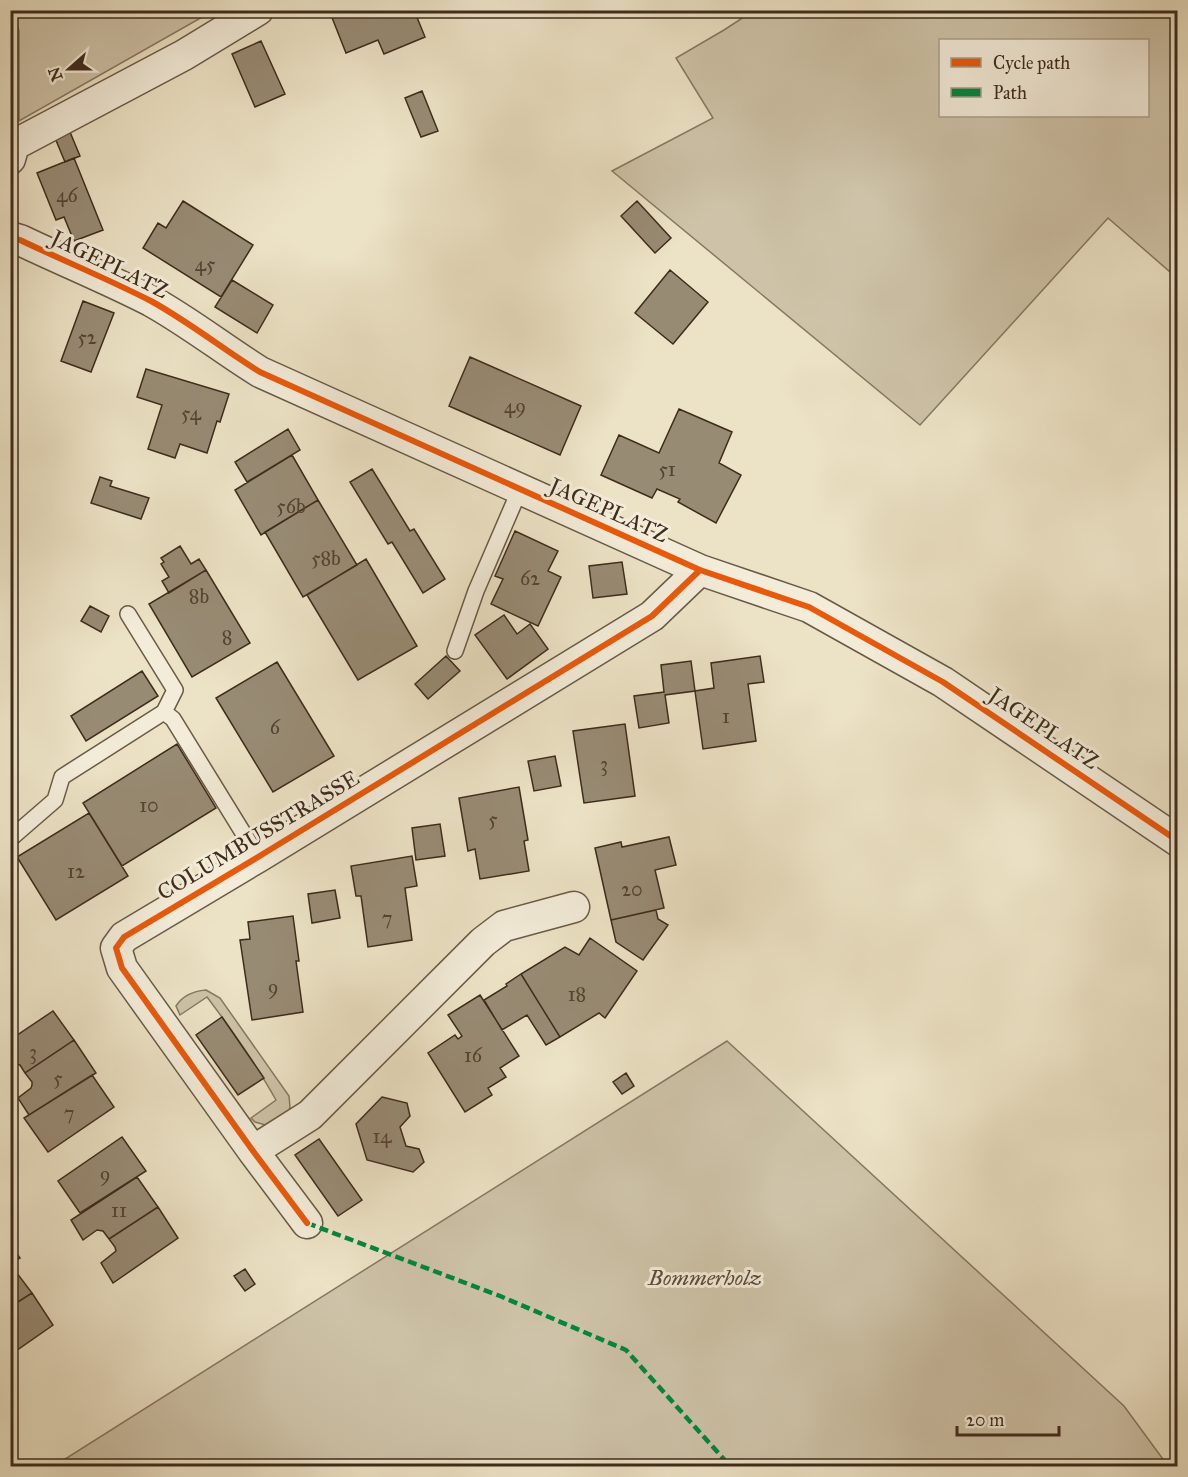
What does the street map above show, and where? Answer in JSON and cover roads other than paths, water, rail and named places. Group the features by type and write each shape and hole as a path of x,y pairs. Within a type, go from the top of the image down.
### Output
{"street":[{"path":"10,159 14,145 183,55 258,10"},
{"name":"JAGEPLATZ","path":"10,237 152,302 260,372 700,570 809,607 933,676 1178,841"},
{"name":"COLUMBUSSTRASSE","path":"308,1223 253,1151 122,968 116,948 124,937 652,616 700,570"},
{"path":"253,1151 310,1115 483,942 504,926 574,907"}],"lane":[{"path":"455,651 476,591 520,489"},
{"path":"10,839 55,800 62,777 164,712 175,690 128,614"},
{"path":"164,712 173,719 258,857"}],"park label":[{"name":"Bommerholz","path":"705,1277"}]}
